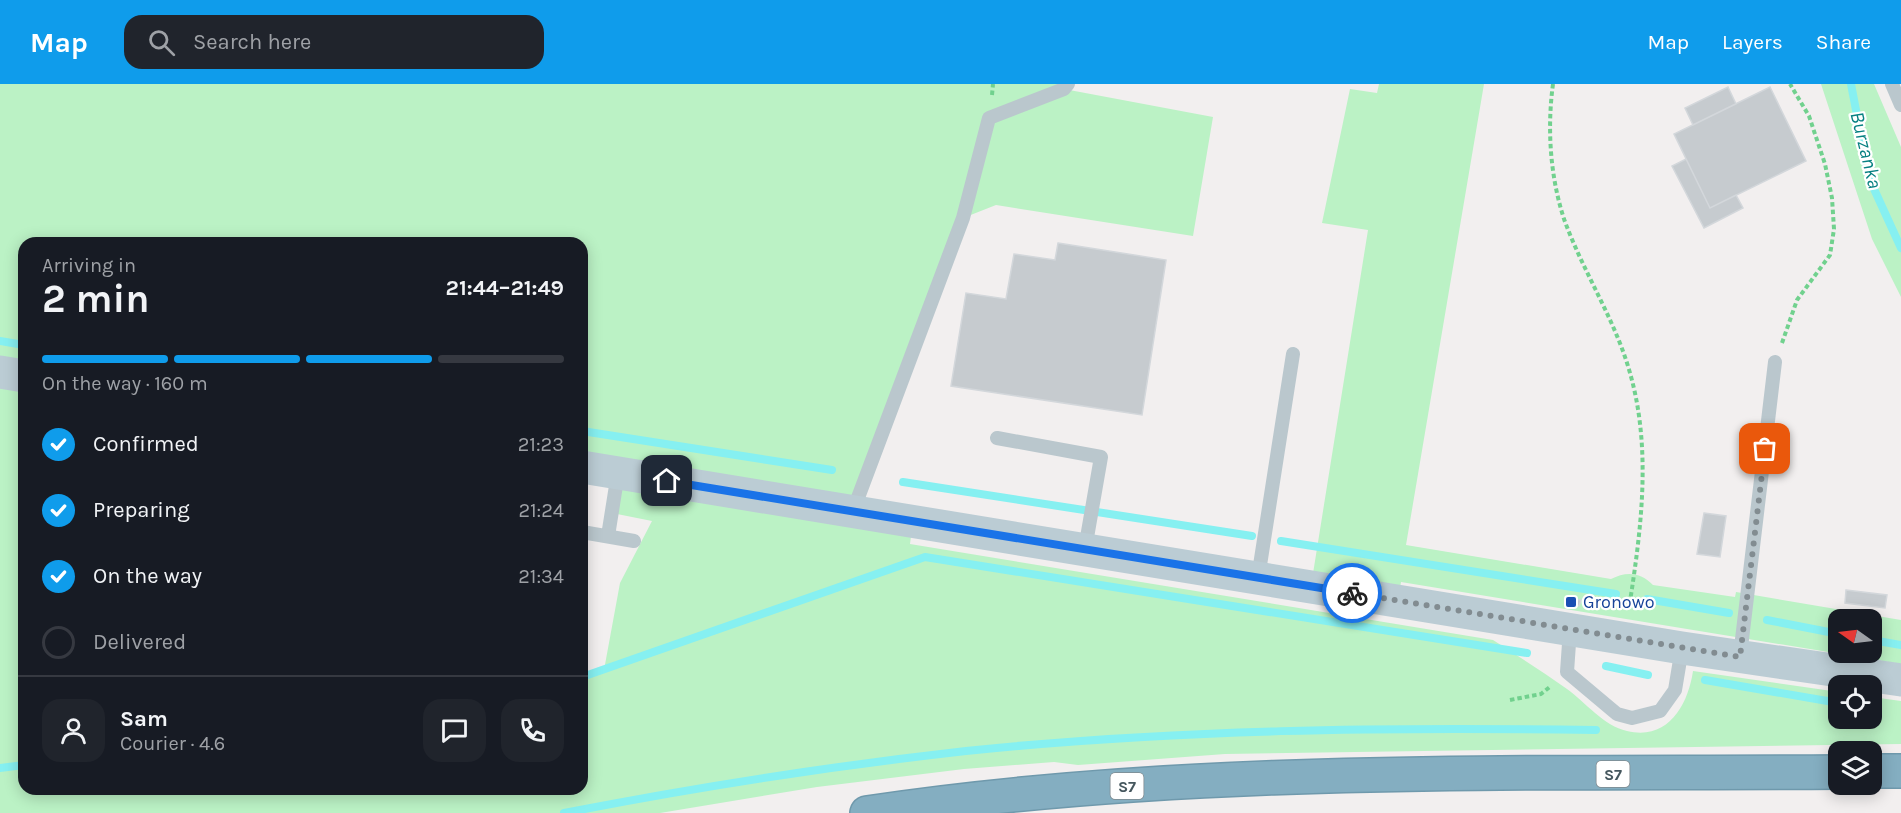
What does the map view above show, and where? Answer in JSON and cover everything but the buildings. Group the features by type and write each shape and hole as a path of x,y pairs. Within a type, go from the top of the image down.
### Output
{"highway":[{"path":"1882,771 1901,771"},
{"name":"S7","path":"867,813 1144,785 1387,776 1828,772"}],"street":[{"path":"0,372 18,375"},
{"path":"588,468 1682,648 1901,680"}],"lane":[{"path":"853,511 963,218 989,118 1064,89 1068,84"},
{"path":"1892,84 1901,105"},
{"path":"1258,578 1293,354"},
{"path":"1740,657 1775,362"},
{"path":"997,438 1101,457 1085,549"},
{"path":"608,536 618,473"},
{"path":"588,533 634,541"},
{"path":"1570,629 1567,672 1617,714 1632,718 1660,711 1675,690 1682,648"}],"path":[{"path":"1553,84 1548,121 1555,182 1564,219 1619,337 1631,376 1638,420 1644,470 1639,538 1624,638"},
{"path":"1775,362 1797,300 1830,255 1834,229 1832,198 1825,164 1809,116 1790,84"},
{"path":"1510,700 1541,694 1567,672"}],"green space":[{"path":"0,84 1068,84 1064,89 1213,117 1193,236 996,205 963,218 853,511 913,521 910,544 1493,640 1567,689 1610,724 1627,731 1641,733 1654,731 1674,718 1686,696 1693,671 1828,690 1828,729 1882,729 1882,698 1901,701 1901,744 1882,744 1882,741 1828,741 1828,745 1225,754 1078,765 1054,762 964,769 817,787 660,813 0,813"},
{"path":"1379,84 1484,84 1406,545 1611,579 1633,574 1643,577 1653,585 1735,597 1736,592 1836,609 1828,609 1828,652 1401,582 1398,600 1311,586 1368,230 1322,223 1350,89 1377,93"},
{"path":"1821,84 1874,84 1901,147 1901,297 1872,239"},
{"path":"1882,617 1901,620 1901,664 1882,661"}],"waterway":[{"name":"Burzanka","path":"1851,84 1869,178 1901,248"},
{"path":"0,341 18,344"},
{"path":"588,432 832,470"},
{"path":"903,482 1252,536"},
{"path":"1281,541 1616,594"},
{"path":"588,675 925,557 1527,653"},
{"path":"1647,599 1729,613"},
{"path":"1767,620 1828,632"},
{"path":"1882,642 1901,645"},
{"path":"1606,666 1648,675"},
{"path":"1705,680 1828,701"},
{"path":"564,813 664,794 815,770 966,751 1045,744 1281,731 1596,730"},
{"path":"0,768 18,766"}],"way so far":[{"path":"1352,593 1740,657 1765,449"}],"place":[{"name":"Gronowo","path":"1571,602"}],"route":[{"path":"667,481 1352,593"}]}
